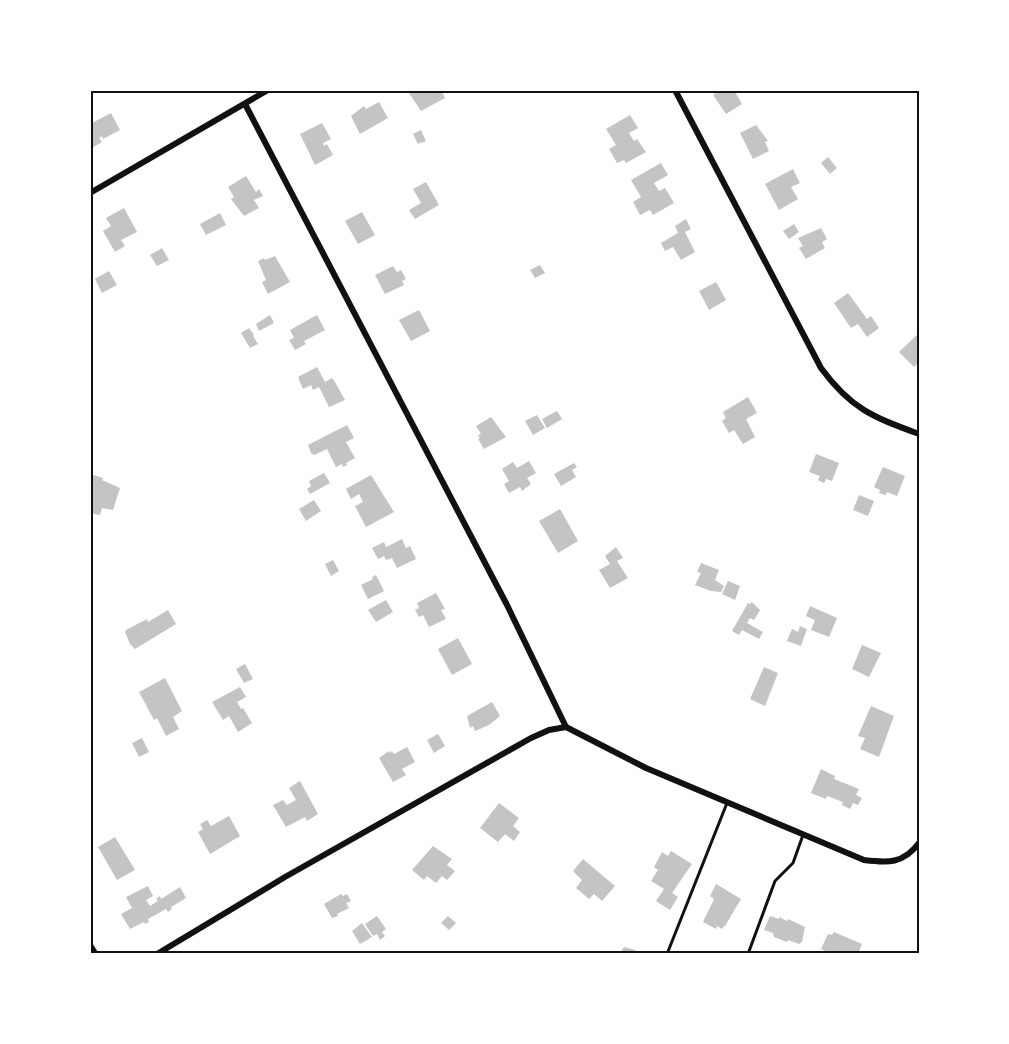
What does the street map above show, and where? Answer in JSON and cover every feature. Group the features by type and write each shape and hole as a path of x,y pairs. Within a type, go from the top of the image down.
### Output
{"street":[{"path":"90,193 268,90"},
{"path":"675,90 821,368 834,386 860,409 880,420 919,434"},
{"path":"245,104 507,605 566,727 646,768 864,860 885,863 900,860 913,851 919,843"},
{"path":"157,954 285,877 531,738 549,730 566,727"},
{"path":"90,946 95,954"}],"lane":[{"path":"667,954 727,801"},
{"path":"748,954 775,881 793,863 804,834"}],"building":[{"path":"415,90 441,90 445,98 421,111 409,93"},
{"path":"713,90 734,90 742,104 726,114 713,95 715,94"},
{"path":"379,102 388,118 360,134 351,116 364,106 366,109"},
{"path":"111,113 120,130 103,139 102,136 99,138 102,142 90,149 90,124"},
{"path":"630,115 638,128 629,133 634,141 637,139 646,152 626,163 624,160 617,163 609,149 616,145 606,129"},
{"path":"322,123 331,139 323,143 324,146 327,144 333,155 315,165 300,134"},
{"path":"756,125 768,141 765,142 769,151 753,159 740,133"},
{"path":"421,130 426,141 418,144 413,134"},
{"path":"828,157 837,168 830,174 821,163"},
{"path":"661,163 668,175 654,183 659,191 665,188 674,203 653,215 650,210 640,215 633,202 641,197 631,180"},
{"path":"793,169 800,183 791,187 798,199 779,210 765,184"},
{"path":"246,176 256,192 259,189 263,196 254,200 259,208 244,216 231,199 234,197 228,187"},
{"path":"426,182 439,205 415,219 409,210 421,203 413,189"},
{"path":"124,208 137,232 121,240 125,246 115,252 103,231 111,226 106,218"},
{"path":"362,212 375,235 358,244 345,221"},
{"path":"220,213 226,225 206,235 200,224"},
{"path":"686,219 691,229 685,232 695,252 681,260 673,247 665,251 661,243 678,233 675,226"},
{"path":"794,224 799,232 789,239 783,231"},
{"path":"821,228 827,239 822,242 825,248 806,259 799,248 803,246 798,238"},
{"path":"162,248 169,260 157,266 150,255"},
{"path":"275,256 290,282 268,294 262,282 266,280 258,261"},
{"path":"540,265 545,273 535,278 530,270"},
{"path":"393,266 397,272 401,270 406,279 402,281 404,285 385,294 375,275"},
{"path":"109,271 117,285 102,293 95,279"},
{"path":"716,282 726,300 709,310 699,291"},
{"path":"848,293 867,319 871,316 879,328 867,337 858,324 851,328 834,303"},
{"path":"419,310 430,331 411,341 399,320"},
{"path":"270,315 274,323 259,331 256,324"},
{"path":"317,315 325,330 304,341 306,344 295,350 289,340 294,338 290,330"},
{"path":"249,328 258,344 250,348 241,333"},
{"path":"919,333 919,362 914,367 899,352"},
{"path":"317,367 325,382 332,378 345,400 329,407 319,387 313,390 311,385 303,389 298,377"},
{"path":"748,397 757,413 746,419 755,437 743,444 734,430 729,433 722,421 726,418 723,412"},
{"path":"557,411 562,419 547,428 542,419"},
{"path":"537,415 545,428 533,435 525,421"},
{"path":"491,417 506,437 484,449 478,439 480,438 478,435 481,434 476,426"},
{"path":"347,425 354,438 346,442 355,458 346,463 347,465 343,467 342,464 336,467 327,449 314,455 311,453 308,445"},
{"path":"816,454 839,463 832,481 826,479 824,483 818,480 820,476 809,472"},
{"path":"529,461 536,473 527,478 531,484 522,491 520,487 509,493 504,484 509,481 502,469 513,462 517,468"},
{"path":"574,463 577,467 572,470 576,477 561,486 554,474"},
{"path":"883,467 905,476 897,496 887,492 886,495 879,493 880,490 874,487"},
{"path":"324,473 330,483 310,494 307,489 311,486 309,481"},
{"path":"90,474 103,478 102,480 120,488 113,510 102,508 100,515 90,513"},
{"path":"371,475 394,512 366,527 355,506 363,502 359,494 351,499 346,489"},
{"path":"859,495 874,501 868,516 853,510"},
{"path":"314,500 321,511 306,521 299,509"},
{"path":"560,509 578,541 558,553 539,521"},
{"path":"402,539 406,548 410,546 416,559 397,568 392,558 386,560 384,556 378,559 372,548 384,542 386,547"},
{"path":"616,547 623,558 617,561 628,578 610,588 599,570 610,564 605,556"},
{"path":"333,560 339,571 331,576 325,564"},
{"path":"701,563 719,570 715,580 724,586 721,592 695,585 701,573 697,572"},
{"path":"376,575 384,591 368,599 361,585"},
{"path":"728,581 740,586 735,600 722,594"},
{"path":"436,593 445,609 441,610 446,619 429,627 423,615 419,617 415,610 419,608 417,603"},
{"path":"386,600 393,612 376,622 368,610"},
{"path":"752,602 760,610 754,620 750,618 747,623 763,632 759,639 742,630 739,635 732,631 748,603"},
{"path":"810,606 837,618 829,637 811,630 815,620 806,616"},
{"path":"168,610 176,624 135,649 130,644 126,630 147,619 148,622"},
{"path":"800,626 807,629 801,646 787,641 792,629 798,632"},
{"path":"458,638 472,664 452,675 438,649"},
{"path":"862,645 881,653 869,677 852,669"},
{"path":"245,664 253,679 244,683 236,669"},
{"path":"764,667 778,673 765,706 750,699"},
{"path":"165,678 182,711 173,717 179,729 166,736 157,718 154,720 139,692"},
{"path":"240,687 246,697 237,702 252,723 238,732 229,716 223,720 212,702"},
{"path":"492,702 500,716 489,725 475,731 473,726 470,728 467,716"},
{"path":"871,706 894,716 879,757 860,749 865,738 858,736"},
{"path":"438,734 445,746 434,753 427,740"},
{"path":"142,738 149,752 139,757 132,743"},
{"path":"407,747 415,762 402,769 406,775 393,782 379,758 389,751 394,754"},
{"path":"821,769 835,776 834,779 859,789 856,795 862,798 858,805 853,803 850,809 842,805 843,802 811,793"},
{"path":"300,781 318,814 307,821 305,817 286,827 273,805 283,800 287,805 296,800 289,788"},
{"path":"499,803 519,818 513,826 520,832 514,841 505,834 498,842 480,828"},
{"path":"229,816 240,836 210,854 198,832 203,829 200,824 207,820 211,826"},
{"path":"115,837 135,870 117,880 98,847"},
{"path":"433,846 452,859 447,865 455,871 447,880 442,876 436,883 427,876 424,880 412,870"},
{"path":"671,851 692,864 672,893 678,897 670,910 656,901 664,889 651,881 658,870 654,867 662,852 668,856"},
{"path":"583,859 615,886 602,901 594,894 589,899 576,888 582,880 573,871"},
{"path":"716,884 741,899 722,929 717,926 716,929 703,922 714,899 710,896"},
{"path":"148,886 153,896 146,900 150,906 158,901 156,899 160,896 161,899 180,887 186,898 171,907 172,909 168,912 166,909 148,919 149,922 130,929 121,914 132,908 126,897"},
{"path":"341,894 343,896 347,894 351,901 346,903 349,908 332,918 324,904"},
{"path":"377,916 386,929 382,932 385,936 380,940 377,934 373,936 365,924"},
{"path":"448,916 456,923 449,930 441,923"},
{"path":"770,916 787,921 788,919 805,927 802,942 799,944 788,940 787,942 764,930"},
{"path":"362,923 372,937 360,944 352,931"},
{"path":"834,932 862,944 858,954 832,954 821,949 828,934 832,935"},
{"path":"624,947 632,949 645,954 620,954"}]}
